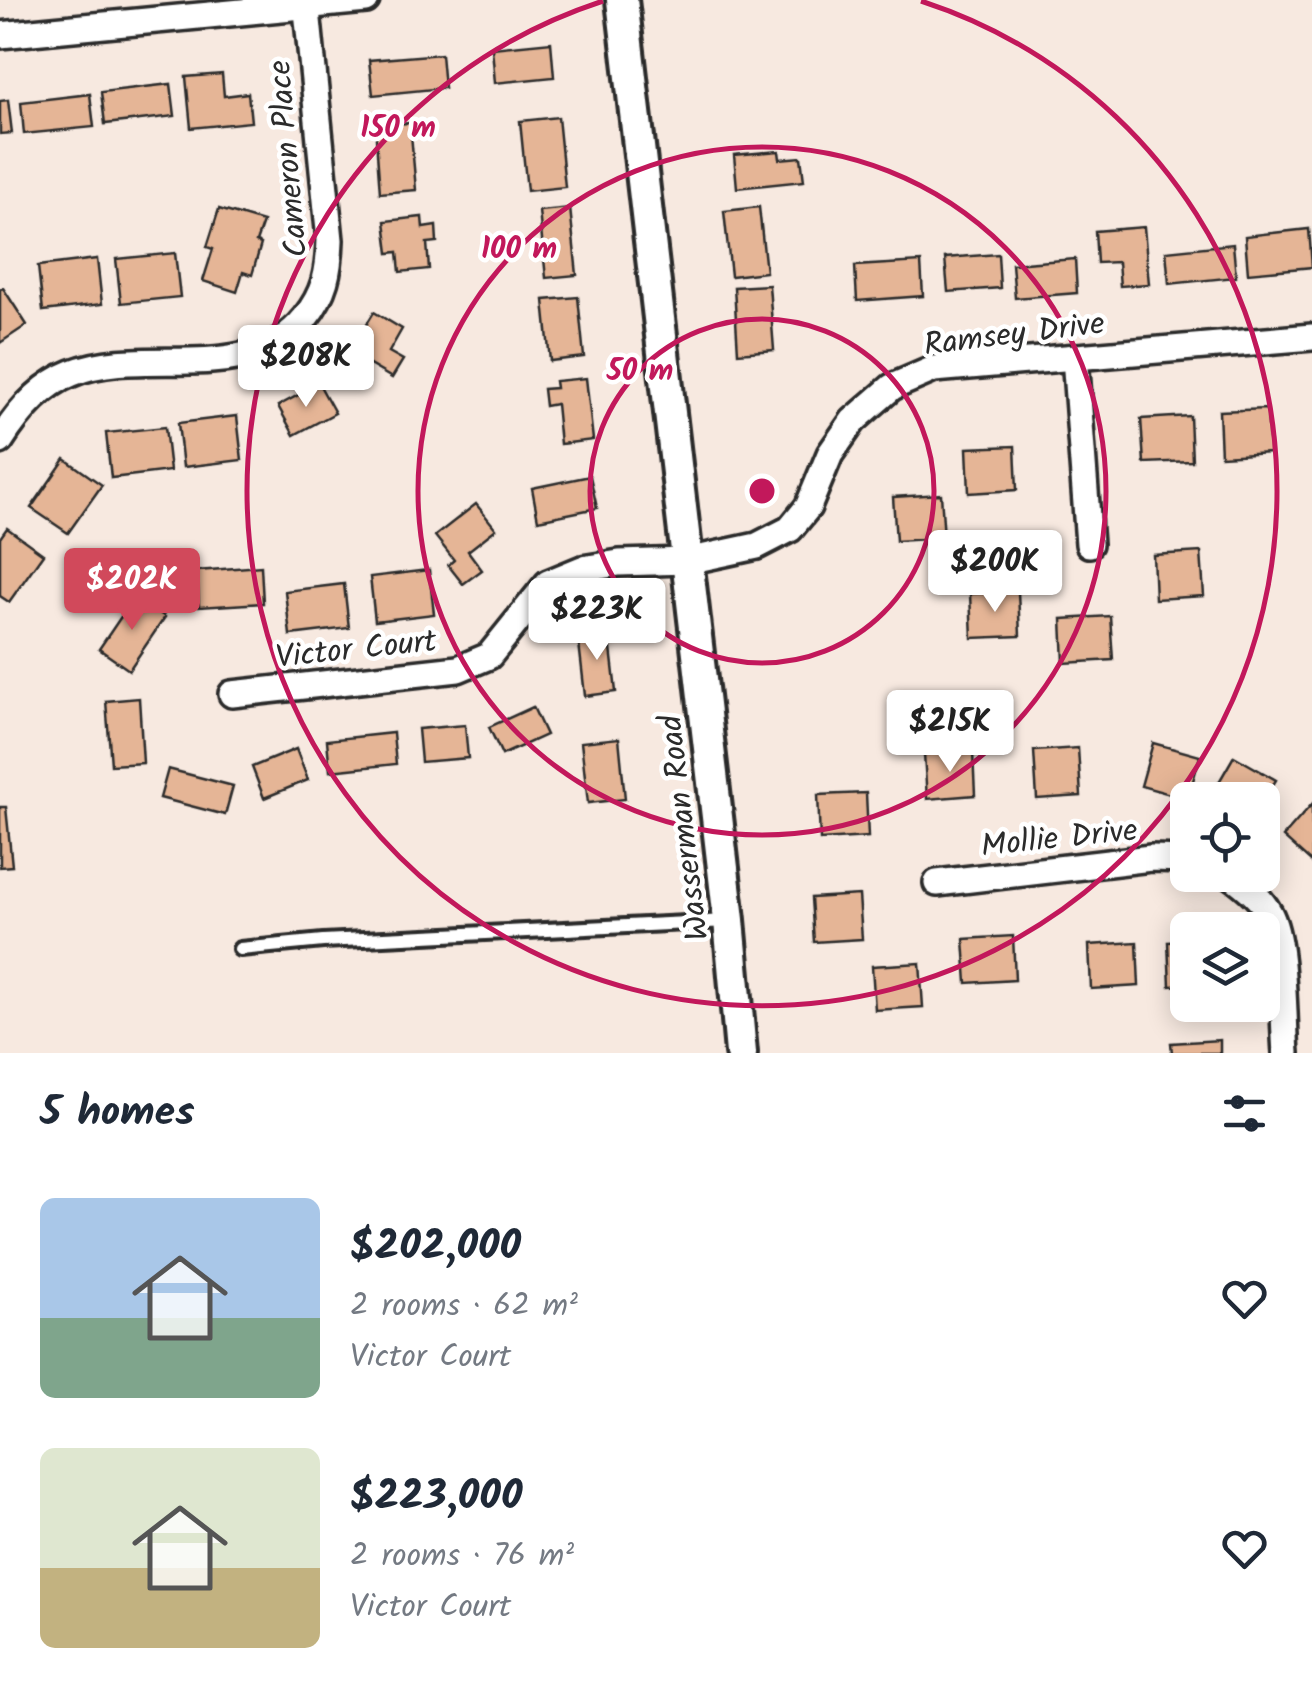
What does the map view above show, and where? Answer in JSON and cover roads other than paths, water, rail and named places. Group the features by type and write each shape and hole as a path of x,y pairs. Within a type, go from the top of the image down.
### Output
{"street":[{"path":"0,36 366,0"},
{"name":"Wasserman Road","path":"622,0 730,920 741,1053"},
{"name":"Cameron Place","path":"0,441 13,420 42,392 70,373 107,363 235,358 270,346 296,329 317,302 329,276 330,240 306,3"},
{"name":"Ramsey Drive","path":"687,561 757,546 790,530 808,508 830,454 852,421 892,387 934,369 1312,338"},
{"path":"1075,357 1089,544"},
{"name":"Victor Court","path":"232,694 458,670 489,656 548,583 582,569 687,561"},
{"name":"Mollie Drive","path":"937,883 1170,859"},
{"path":"1251,892 1269,912 1277,935 1286,1053"}],"lane":[{"path":"240,949 323,940 730,920"}]}
